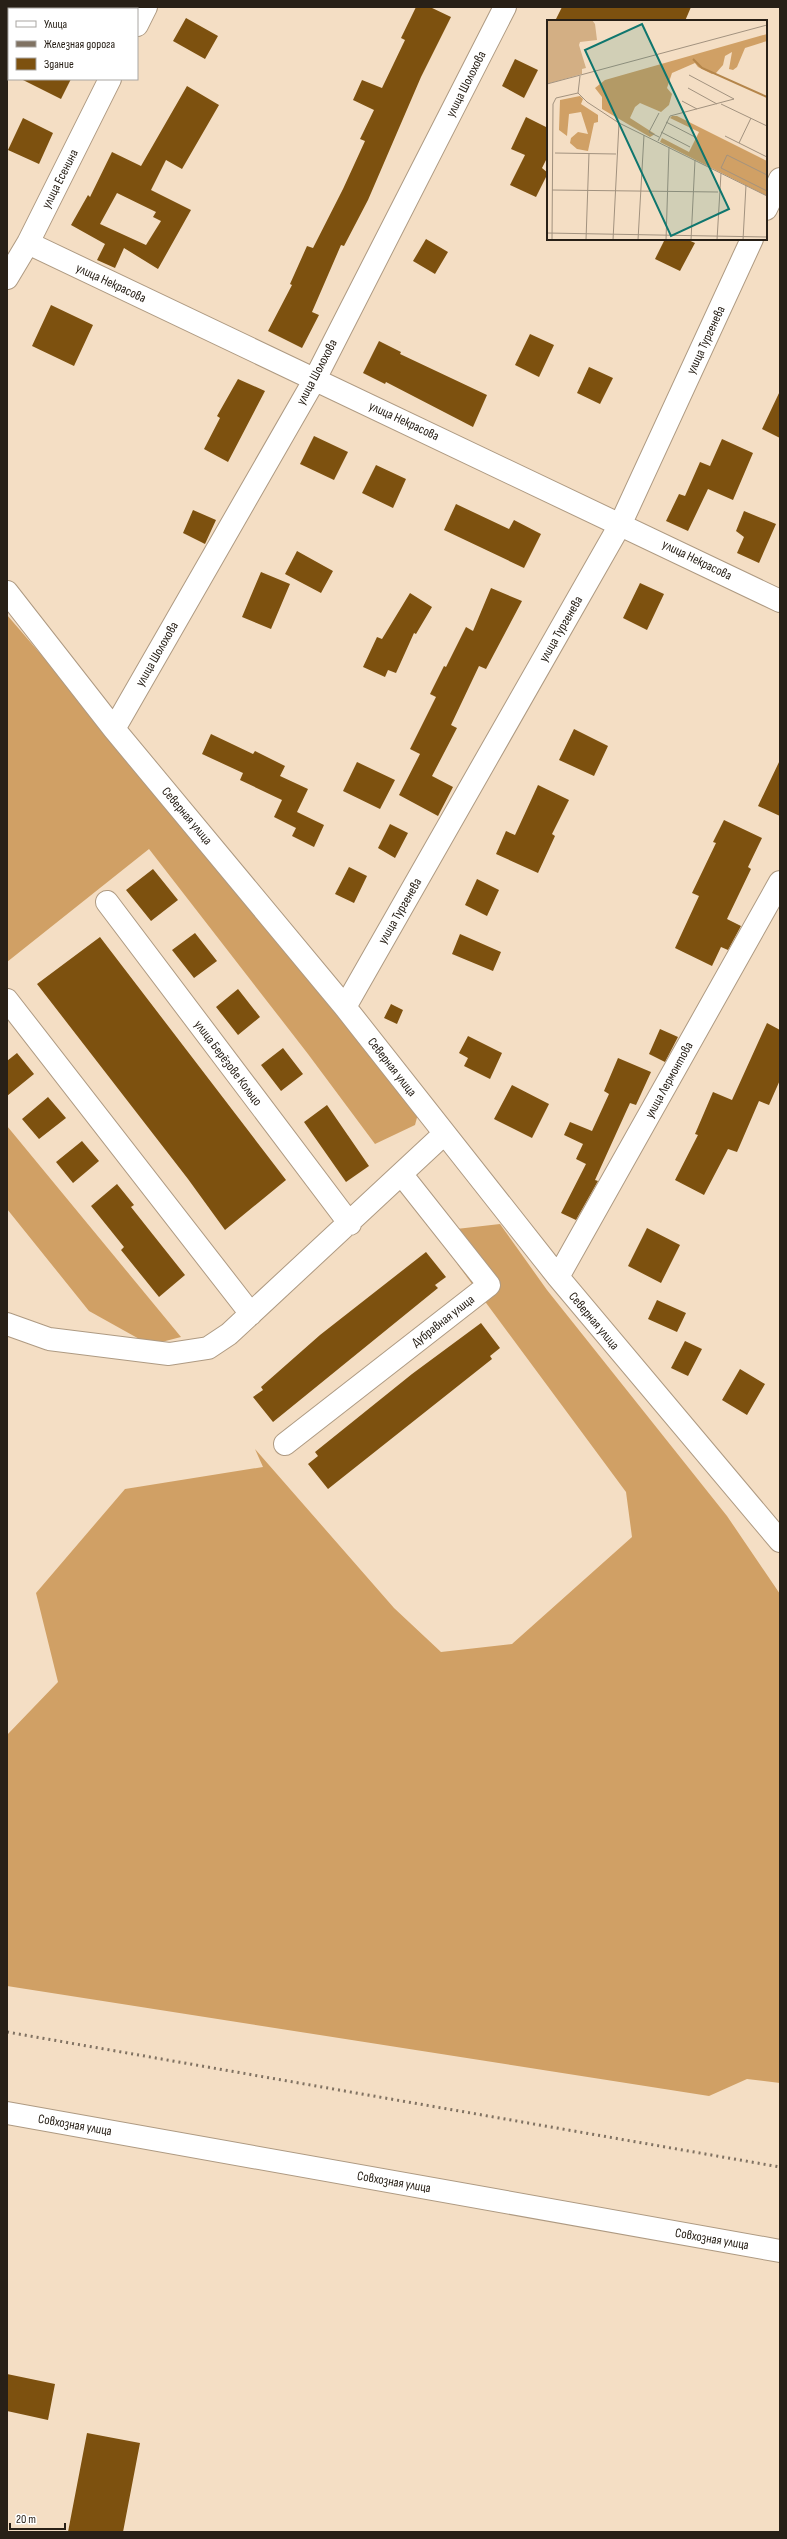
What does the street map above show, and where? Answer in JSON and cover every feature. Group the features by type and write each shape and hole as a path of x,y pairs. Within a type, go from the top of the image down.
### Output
{"street":[{"path":"138,24 146,7"},
{"name":"улица Шолохова","path":"114,729 315,379 505,7"},
{"name":"улица Есенина","path":"7,278 28,243 110,80"},
{"path":"767,207 780,179"},
{"name":"улица Тургенева","path":"345,1007 621,524 752,240"},
{"name":"улица Некрасова","path":"28,243 780,601"},
{"name":"Северная улица","path":"7,592 114,729 345,1007 558,1277 780,1541"},
{"name":"улица Лермонтова","path":"558,1277 780,882"},
{"name":"улица Берёзове Кольцо","path":"107,902 350,1224"},
{"path":"7,1000 251,1314"},
{"path":"7,1324 49,1339 169,1354 208,1348 229,1334 350,1224 444,1134"},
{"name":"Дубравная улица","path":"285,1444 489,1285 402,1174"},
{"name":"Совхозная улица","path":"7,2113 780,2251"}],"shaded area":[{"path":"7,615 345,1007 419,1110 415,1125 375,1144 308,1054 149,849 7,962"},
{"path":"7,1126 181,1337 150,1345 89,1311 7,1209"},
{"path":"500,1224 547,1290 727,1516 780,1594 780,2083 747,2079 709,2096 7,1986 7,1735 58,1682 36,1593 125,1489 263,1467 255,1449 394,1608 441,1652 512,1644 632,1537 626,1492 458,1265 439,1231"}],"building":[{"path":"416,7 430,7 451,17 421,77 368,200 344,246 341,245 312,312 319,315 302,348 268,331 292,285 290,284 307,246 313,248 365,141 360,139 374,110 353,100 362,80 382,88 405,40 401,38"},
{"path":"562,7 691,7 685,20 556,20"},
{"path":"186,18 218,36 205,59 173,41"},
{"path":"515,59 538,70 524,98 502,86"},
{"path":"23,80 70,80 61,99"},
{"path":"187,86 219,105 182,169 166,160 151,190 191,210 158,269 124,248 115,268 97,260 105,244 71,225 88,195 90,197 112,152 141,166","holes":["117,193 156,212 153,217 161,221 146,245 100,224"]},
{"path":"526,117 547,128 547,158 542,168 547,172 547,175 536,197 510,185 525,155 511,149"},
{"path":"23,118 53,133 39,164 8,150"},
{"path":"426,239 448,252 435,274 413,261"},
{"path":"664,240 688,240 695,243 680,271 655,259"},
{"path":"51,305 93,325 74,366 32,346"},
{"path":"530,334 554,345 539,377 515,365"},
{"path":"379,341 401,352 400,354 487,395 473,427 386,382 385,384 363,373"},
{"path":"589,367 613,378 600,404 577,393"},
{"path":"238,379 265,391 228,462 204,449 220,418 217,416"},
{"path":"780,391 780,438 762,429"},
{"path":"314,436 348,452 334,480 300,464"},
{"path":"722,439 753,453 733,500 708,489 688,531 666,521 679,494 685,496 700,462 710,466"},
{"path":"376,465 406,479 393,508 362,493"},
{"path":"456,504 509,529 514,520 541,534 524,568 444,530"},
{"path":"193,510 216,520 205,544 183,533"},
{"path":"744,511 776,524 759,563 737,553 744,537 736,531"},
{"path":"297,551 333,571 321,593 285,574"},
{"path":"261,572 290,584 271,629 242,617"},
{"path":"640,583 664,594 647,630 623,618"},
{"path":"491,588 522,601 486,669 479,666 451,725 457,728 432,776 453,787 438,816 399,795 420,754 410,749 436,697 430,694 444,666 446,667 466,627 473,631"},
{"path":"410,593 432,607 416,634 414,633 396,673 388,670 385,677 363,667 377,637 382,639"},
{"path":"574,729 608,746 594,776 559,760"},
{"path":"211,734 253,754 255,751 285,766 280,776 308,789 297,812 324,825 314,847 292,836 296,828 274,817 282,800 240,780 243,773 202,754"},
{"path":"780,760 780,816 758,806"},
{"path":"357,762 395,780 380,809 343,791"},
{"path":"538,785 569,800 552,834 555,836 538,873 496,854 506,831 515,835"},
{"path":"724,820 762,838 748,867 751,869 727,919 741,926 728,950 721,947 712,966 675,948 699,896 692,893 716,843 713,842"},
{"path":"390,824 408,833 395,858 378,848"},
{"path":"349,867 367,876 354,903 335,894"},
{"path":"153,869 178,900 151,921 126,890"},
{"path":"477,879 499,890 487,916 465,905"},
{"path":"195,933 217,961 194,978 172,950"},
{"path":"460,934 501,952 493,971 452,954"},
{"path":"100,937 286,1180 225,1230 188,1179 37,984"},
{"path":"238,989 260,1017 238,1035 216,1007"},
{"path":"391,1004 403,1010 397,1024 384,1018"},
{"path":"767,1023 780,1030 780,1080 769,1105 759,1101 737,1152 728,1149 704,1195 675,1180 698,1135 695,1134 713,1092 732,1100"},
{"path":"660,1029 678,1037 665,1062 649,1054"},
{"path":"468,1036 502,1053 490,1079 464,1066 468,1058 459,1053"},
{"path":"283,1048 303,1074 281,1091 261,1065"},
{"path":"17,1053 34,1074 7,1096 7,1061"},
{"path":"618,1058 651,1072 636,1105 630,1103 595,1180 598,1181 576,1220 561,1213 586,1164 576,1159 583,1144 564,1135 570,1122 592,1131 609,1094 604,1091"},
{"path":"512,1085 549,1104 532,1138 494,1119"},
{"path":"48,1097 66,1118 39,1139 22,1119"},
{"path":"327,1105 369,1166 346,1182 304,1122"},
{"path":"82,1141 99,1161 73,1183 56,1162"},
{"path":"117,1184 134,1205 131,1207 185,1275 159,1297 121,1250 124,1247 91,1206"},
{"path":"647,1228 680,1245 661,1283 628,1266"},
{"path":"426,1252 446,1277 435,1285 438,1288 273,1422 253,1397 263,1390 261,1387 320,1335"},
{"path":"657,1300 686,1313 677,1332 648,1319"},
{"path":"481,1323 500,1348 490,1356 492,1359 328,1489 308,1464 318,1456 315,1452 412,1374"},
{"path":"685,1341 702,1349 688,1376 671,1368"},
{"path":"740,1369 765,1384 747,1415 722,1400"},
{"path":"7,2374 55,2384 48,2420 7,2411"},
{"path":"87,2433 140,2443 123,2532 68,2532"}],"railway":[{"path":"7,2032 780,2167"}]}
